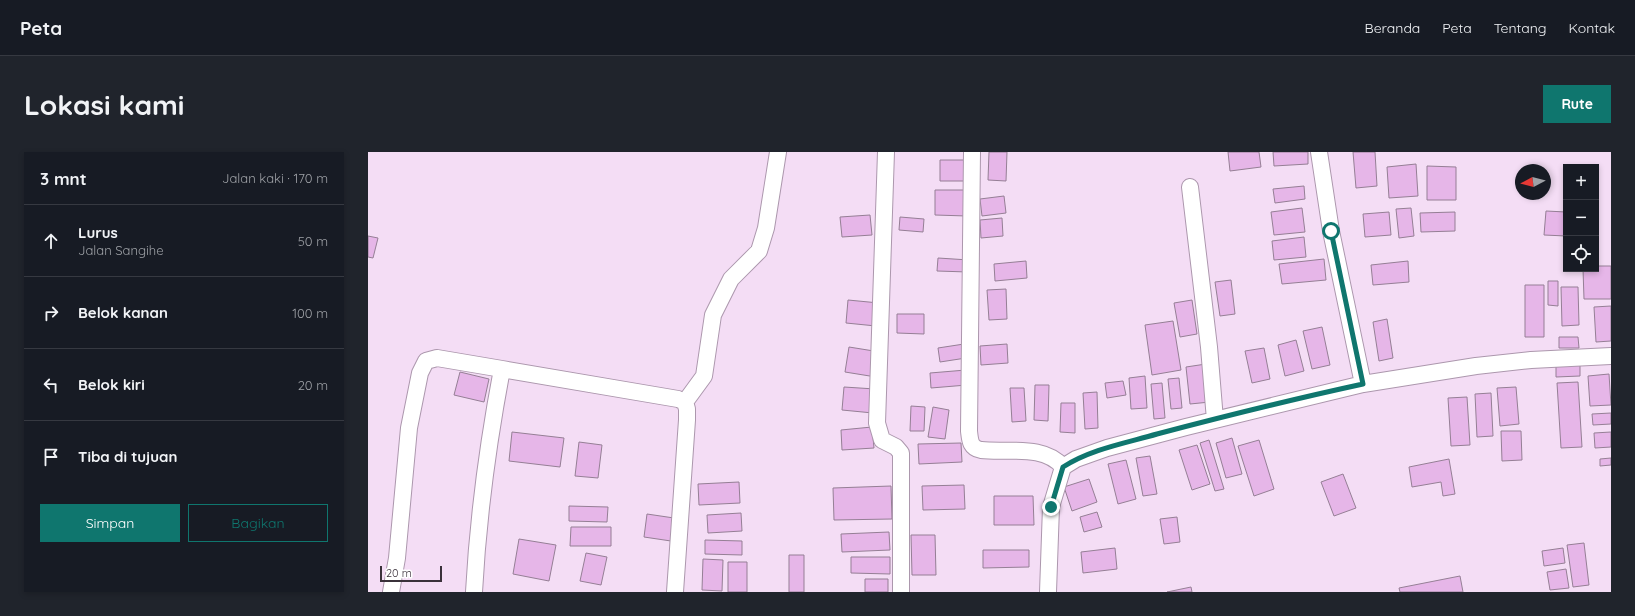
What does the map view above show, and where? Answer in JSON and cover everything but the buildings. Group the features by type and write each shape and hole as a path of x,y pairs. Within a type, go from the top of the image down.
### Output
{"street":[{"path":"685,402 704,376 713,315 730,279 759,251 766,228 778,152"},
{"path":"886,152 877,424 882,440 896,447 901,453 901,592"},
{"path":"972,152 969,431 971,444 976,449 1032,452 1050,456 1063,467"},
{"path":"1319,152 1331,231 1363,384"},
{"path":"1190,187 1208,339 1215,420"},
{"path":"1048,592 1051,507 1063,467 1076,459 1107,448 1363,384 1476,366 1531,360 1611,356"},
{"path":"391,592 397,550 408,428 420,373 422,366 426,361 437,358 678,399 685,402"},
{"path":"474,592 477,533 482,492 491,427 502,369"},
{"path":"675,592 687,420 685,402"}],"route":[{"path":"1051,507 1056,486 1063,467 1076,459 1107,448 1186,427 1316,394 1363,384 1331,231"}]}
